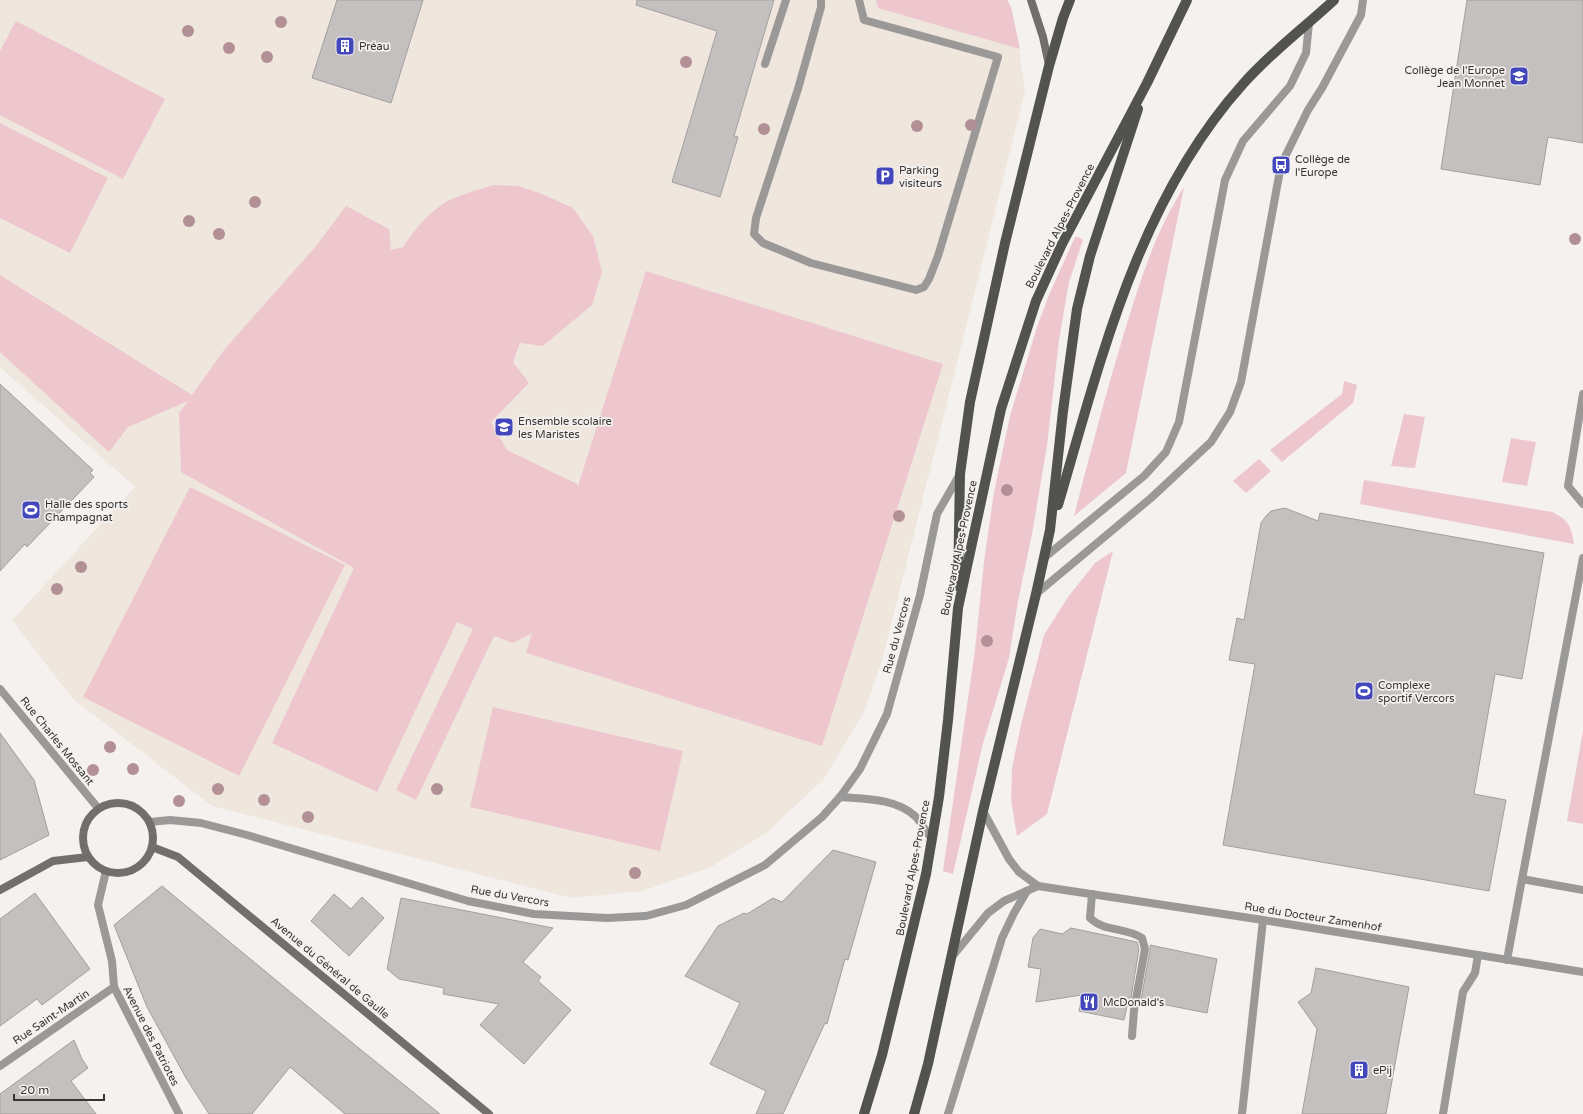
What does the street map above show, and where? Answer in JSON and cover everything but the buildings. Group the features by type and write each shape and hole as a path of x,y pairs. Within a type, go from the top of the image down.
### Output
{"main road":[{"path":"1031,0 1044,37 1049,66"},
{"path":"958,608 960,474 970,402 1003,250 1049,66 1063,18 1070,0"},
{"name":"Boulevard Alpes-Provence","path":"864,1114 882,1055 926,874 939,797 958,608 1001,409 1036,301 1062,244 1147,83 1187,0"},
{"path":"1050,530 1120,303 1152,223 1194,148 1243,83 1272,54 1334,0"},
{"name":"Boulevard Alpes-Provence","path":"914,1114 928,1064 983,811 1036,594 1050,530 1063,411 1077,309 1090,256 1147,83"},
{"path":"112,803 127,803 136,807 150,822 153,834 152,847 147,857 139,866 129,871 117,873 106,871 96,866 88,857 83,847 82,836 87,820 98,808 112,803"},
{"name":"Avenue du Général de Gaulle","path":"152,847 178,857 489,1114"},
{"path":"0,890 53,861 88,857"}],"street":[{"path":"765,64 786,0"},
{"path":"821,0 821,7 798,89 756,218 754,234 762,243 811,263 916,290 924,287 929,280 938,256 998,57 864,20 859,0"},
{"path":"1036,594 1152,498 1211,442 1230,412 1241,382 1281,165 1308,110 1322,88 1361,15 1363,0"},
{"path":"1044,558 1144,476 1166,452 1179,422 1225,180 1243,141 1290,86 1306,53 1309,23"},
{"path":"1583,394 1568,486 1583,504"},
{"name":"Rue du Vercors","path":"150,822 170,820 201,823 247,835 468,901 534,914 608,918 646,916 686,905 765,865 820,820 840,797 860,769 887,714 920,595 937,514 960,474"},
{"path":"1507,960 1583,558"},
{"name":"Rue Charles Mossant","path":"0,689 98,808"},
{"path":"840,797 871,799 898,805 915,816 932,839"},
{"name":"Rue du Docteur Zamenhof","path":"983,811 1009,859 1019,872 1038,886 1263,920 1583,972"},
{"name":"Avenue des Patriotes","path":"106,871 98,905 112,961 114,987 179,1114"},
{"path":"1522,879 1583,890"},
{"path":"951,958 988,913 1004,901 1038,886"},
{"path":"948,1114 1002,938 1014,912 1027,891"},
{"path":"1092,894 1090,918 1096,924 1135,933 1142,938 1145,949 1134,1010 1132,1036"},
{"path":"1242,1114 1263,920"},
{"path":"1443,1114 1463,992 1475,973 1478,955"},
{"name":"Rue Saint-Martin","path":"0,1066 114,987"}],"shaded area":[{"name":"Ensemble scolaire les Maristes","path":"0,0 1007,0 1011,7 1017,35 1025,91 883,657 865,710 824,779 766,833 709,868 642,891 571,898 212,806 72,698 12,620 135,487 0,367"},
{"path":"876,0 1007,0 1011,7 1020,49 878,8"},
{"path":"16,21 165,99 123,179 0,115 0,51"},
{"path":"0,123 108,178 70,253 0,218"},
{"path":"493,185 519,186 542,194 573,208 593,236 602,272 592,305 543,346 520,343 513,362 529,383 491,422 507,450 577,484 578,486 646,271 943,364 822,746 526,653 532,633 513,643 494,636 416,800 396,790 473,629 457,622 377,792 272,743 354,568 181,472 179,413 188,401 128,427 109,452 0,352 0,275 192,395 224,350 316,246 346,206 389,229 391,250 403,247 411,235 431,213 443,204 460,196"},
{"path":"1184,187 1126,473 1074,516 1118,353 1137,293 1157,238 1174,203"},
{"path":"1075,237 1079,237 1083,240 1069,282 1059,340 1047,446 1009,658 982,747 953,874 943,871 975,650 984,562 994,492 1010,416 1037,327 1049,295"},
{"path":"1344,381 1357,385 1353,403 1282,462 1270,450 1342,394"},
{"path":"1404,414 1425,417 1415,468 1391,466"},
{"path":"1511,438 1536,442 1527,486 1502,482"},
{"path":"1259,459 1271,471 1246,493 1233,481"},
{"path":"1364,480 1552,512 1566,521 1572,533 1574,544 1360,504"},
{"path":"190,487 345,565 239,776 83,697"},
{"path":"1113,551 1047,814 1017,836 1011,800 1012,768 1021,725 1044,635 1068,597 1095,563"},
{"path":"493,707 683,751 660,851 470,807"},
{"path":"1583,731 1583,824 1567,821"}],"place":[{"name":"Préau","path":"345,46"},
{"name":"Collège de l'Europe Jean Monnet","path":"1519,76"},
{"name":"Collège de l'Europe","path":"1281,165"},
{"name":"Parking visiteurs","path":"885,176"},
{"name":"Ensemble scolaire les Maristes","path":"504,427"},
{"name":"Halle des sports Champagnat","path":"31,510"},
{"name":"Complexe sportif Vercors","path":"1364,691"},
{"name":"McDonald's","path":"1089,1002"},
{"name":"ePij","path":"1359,1070"}]}
